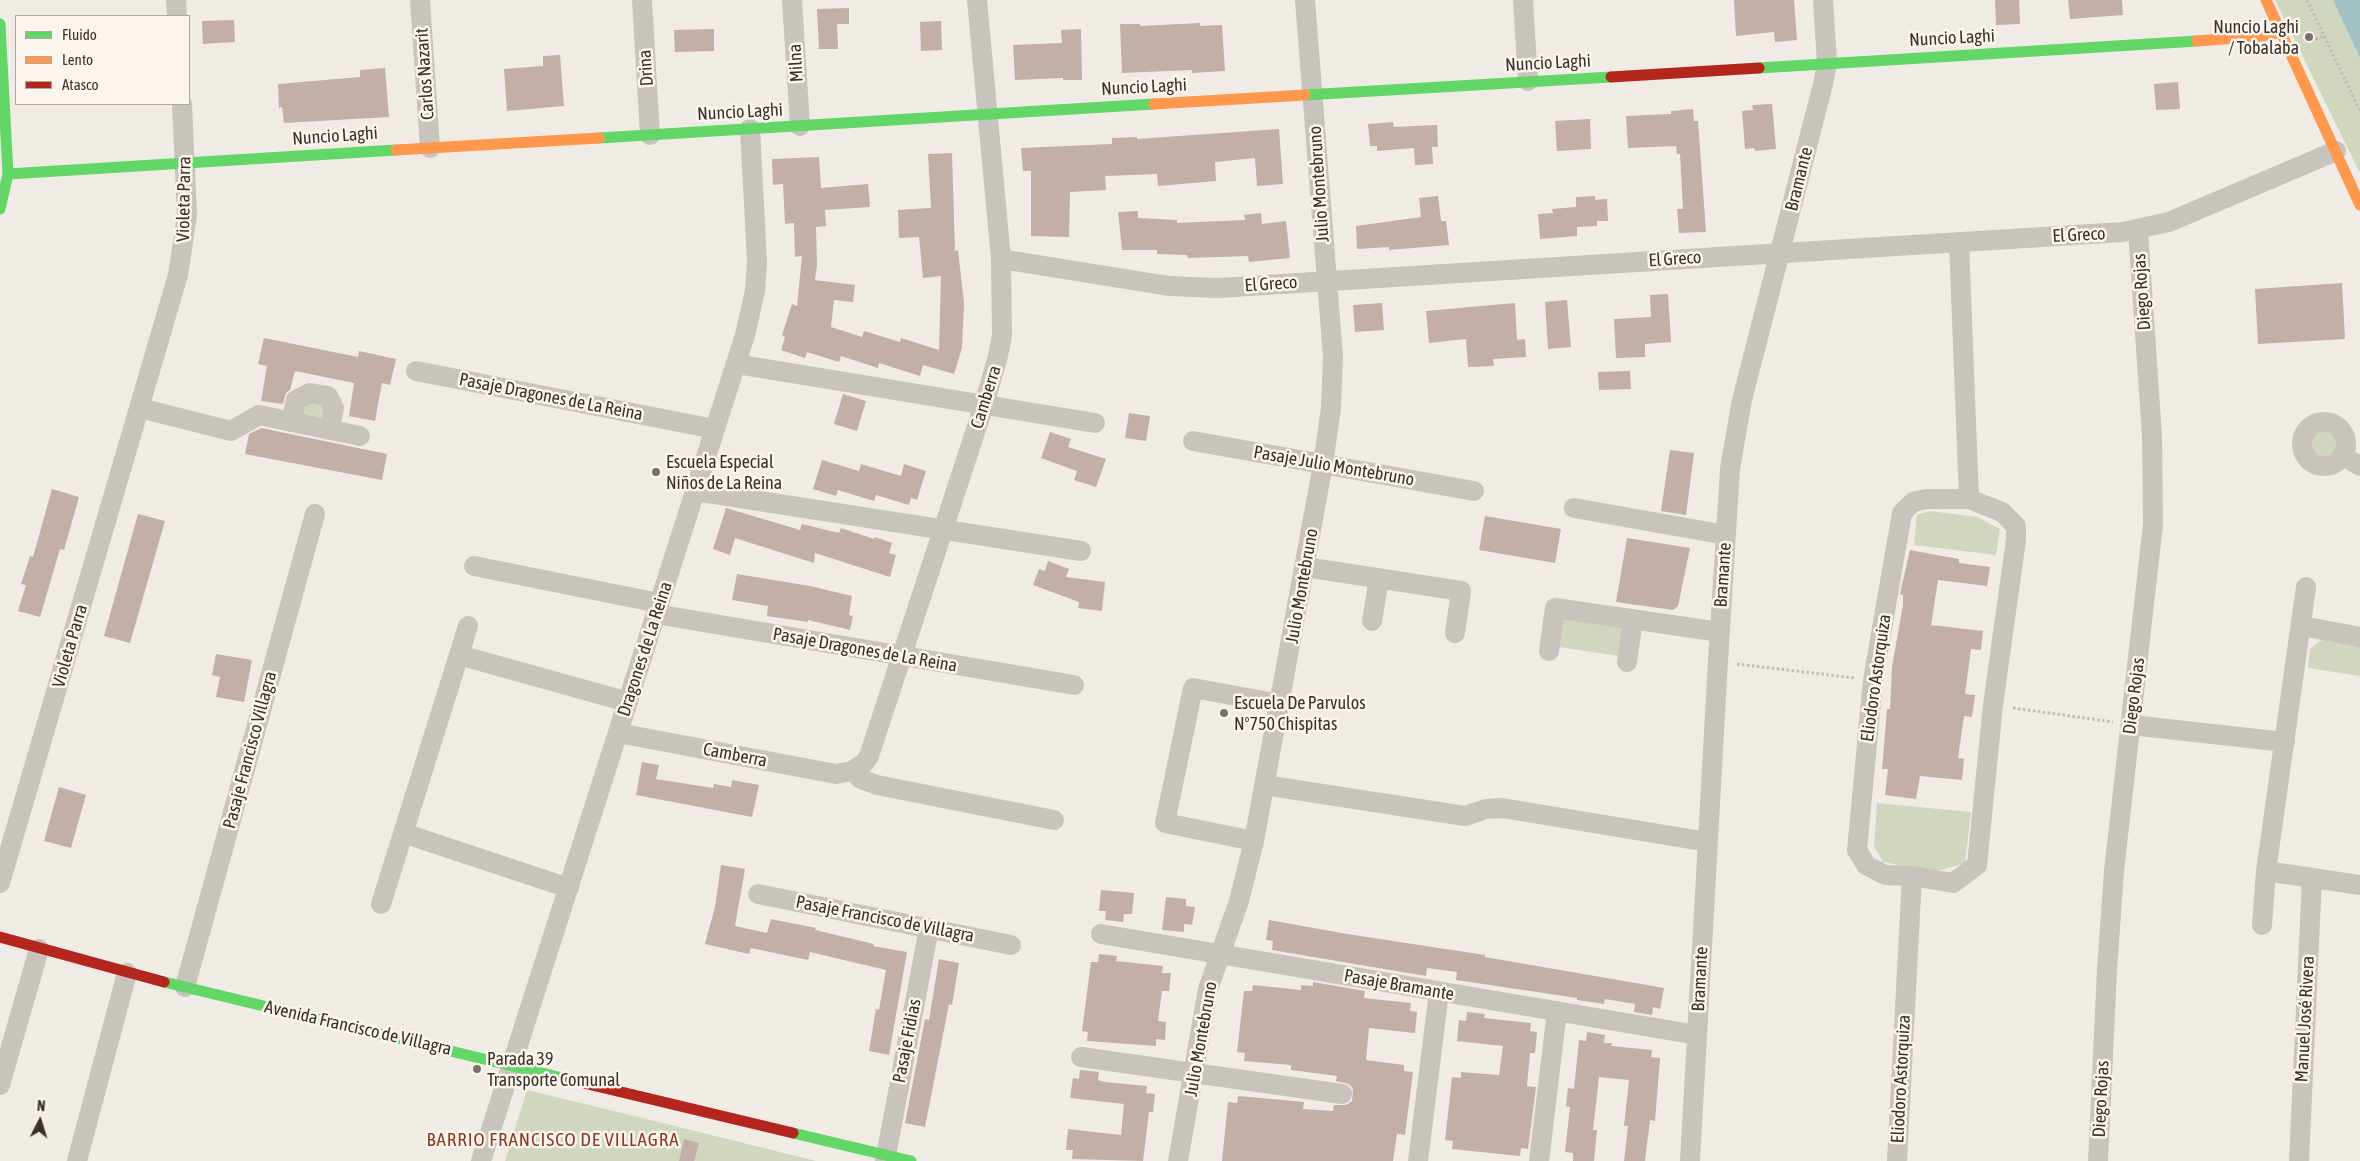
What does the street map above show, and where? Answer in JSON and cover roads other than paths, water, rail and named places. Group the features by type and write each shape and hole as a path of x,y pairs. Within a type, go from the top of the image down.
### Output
{"street":[{"path":"176,0 177,15"},
{"name":"Carlos Nazarit","path":"420,0 430,148"},
{"name":"Drina","path":"642,0 650,135"},
{"name":"Milna","path":"792,0 800,126"},
{"name":"Camberra","path":"618,733 836,774 852,771 864,763 869,756 984,405 1002,336 1000,259 977,0"},
{"name":"Julio Montebruno","path":"1178,1161 1203,1012 1219,954 1239,901 1254,841 1323,464 1333,379 1305,0"},
{"path":"1524,0 1528,82"},
{"name":"Bramante","path":"1690,1161 1718,661 1726,534 1735,435 1824,84 1827,63 1823,0"},
{"path":"2266,0 2360,205"},
{"path":"0,24 8,174 0,209"},
{"name":"Nuncio Laghi","path":"8,174 2258,37 2281,32"},
{"name":"Violeta Parra","path":"0,883 140,408 182,256 187,215 182,105"},
{"name":"Dragones de La Reina","path":"481,1161 751,313 757,262 750,129"},
{"name":"El Greco","path":"1000,259 1149,284 1189,288 2138,230 2169,222 2336,151"},
{"name":"Diego Rojas","path":"2098,1161 2110,922 2119,820 2151,551 2154,497 2152,436 2138,230"},
{"path":"1959,242 1969,499"},
{"path":"736,364 1095,423"},
{"name":"Pasaje Dragones de La Reina","path":"416,371 715,429"},
{"path":"291,422 296,400 310,392 328,396 334,408 329,430"},
{"path":"140,408 230,431 259,415 360,436"},
{"name":"Pasaje Julio Montebruno","path":"1194,441 1474,491"},
{"path":"695,491 1081,551"},
{"name":"Eliodoro Astorquiza","path":"1926,499 1969,499 2002,512 2016,526 2016,540 1993,705 1977,865 1953,883 1912,876 1885,875 1866,865 1857,850 1873,680 1902,513 1913,502 1926,499"},
{"path":"1574,508 1726,534"},
{"name":"Pasaje Francisco Villagra","path":"185,987 315,514"},
{"name":"Pasaje Dragones de La Reina","path":"474,566 658,609 902,656 1074,685"},
{"path":"1305,566 1461,591 1455,633"},
{"path":"1372,621 1379,578"},
{"path":"2262,925 2266,871 2306,587"},
{"path":"1549,651 1555,608 1720,632"},
{"path":"1627,662 1633,619"},
{"path":"381,904 468,626"},
{"path":"2302,626 2360,636"},
{"path":"459,655 628,702"},
{"path":"1254,841 1165,823 1194,688 1280,704"},
{"path":"2131,725 2285,742"},
{"path":"852,771 861,779 876,785 1054,820"},
{"path":"1264,785 1465,816 1494,807 1708,842"},
{"path":"403,833 569,888"},
{"path":"2266,871 2360,885"},
{"name":"Eliodoro Astorquiza","path":"1896,1161 1912,876"},
{"name":"Manuel José Rivera","path":"2299,1161 2312,878"},
{"name":"Pasaje Francisco de Villagra","path":"758,894 1011,944"},
{"name":"Pasaje Fidias","path":"885,1158 929,928"},
{"name":"Pasaje Bramante","path":"1101,934 1697,1035"},
{"name":"Avenida Francisco de Villagra","path":"0,937 127,973 512,1065 885,1158 911,1161"},
{"path":"0,1085 39,949"},
{"path":"77,1161 127,973"},
{"path":"1418,1161 1439,992"},
{"path":"1539,1161 1556,1011"},
{"path":"1081,1056 1342,1094"}],"water":[{"path":"2333,0 2360,0 2360,58 2338,11"}],"place":[{"name":"Nuncio Laghi / Tobalaba","path":"2309,37"},
{"name":"Escuela Especial Niños de La Reina","path":"656,472"},
{"name":"Escuela De Parvulos N°750 Chispitas","path":"1224,713"},
{"name":"Parada 39 Transporte Comunal","path":"477,1069"}],"district":[{"name":"BARRIO FRANCISCO DE VILLAGRA","path":"553,1140"}]}
